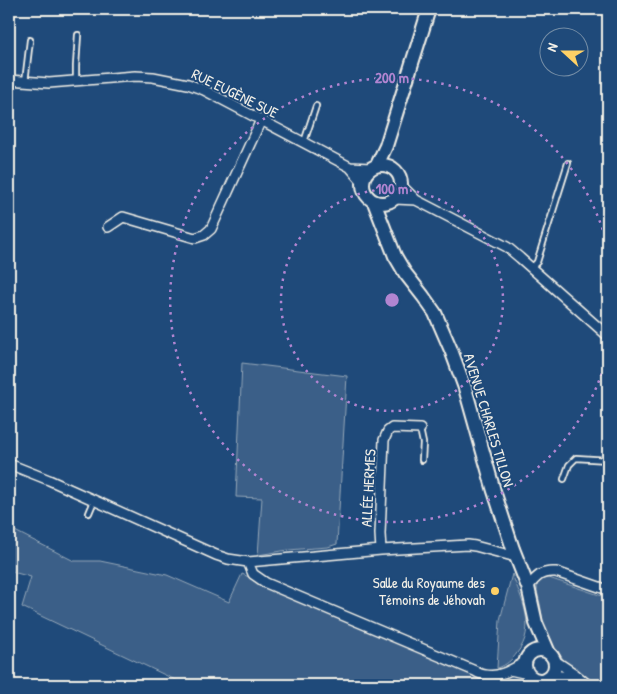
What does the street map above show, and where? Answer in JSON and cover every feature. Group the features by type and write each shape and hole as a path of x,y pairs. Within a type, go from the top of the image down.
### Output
{"street":[{"path":"416,200 374,202 366,195 363,182 365,174 374,167 386,146 428,9"},
{"name":"RUE EUGÈNE SUE","path":"9,80 49,82 135,76 170,79 188,84 204,90 350,167 363,182"},
{"path":"108,227 123,217 194,238 204,235 210,229 261,120"},
{"path":"386,146 391,167"},
{"path":"374,167 387,165 391,167 399,174 402,186 416,200 507,248 608,336"},
{"name":"RUE EUGÈNE SUE","path":"350,167 374,167"},
{"path":"391,201 402,186"},
{"name":"AVENUE CHARLES TILLON","path":"388,237 387,218 391,201"},
{"name":"AVENUE CHARLES TILLON","path":"374,202 395,256 434,313 456,364 465,388 494,491 528,588 536,622 552,657"},
{"name":"ALLÉE HERMES","path":"380,550 384,440 388,430 392,428 420,429"},
{"path":"9,464 228,560 248,562 380,550 468,545 516,557"},
{"path":"248,562 253,574 266,583 473,671 487,676 498,675 510,670 536,677 571,677 583,685"},
{"path":"528,588 540,574 556,572 608,590"},
{"name":"AVENUE CHARLES TILLON","path":"534,651 536,622"},
{"path":"536,677 528,656 534,651 542,650 588,685"},
{"path":"536,677 555,666 552,657"}],"lane":[{"path":"76,81 78,35"},
{"path":"25,82 30,40"},
{"path":"304,142 316,106"},
{"path":"532,268 536,262 568,163"},
{"path":"420,429 423,442 422,460"},
{"path":"564,479 569,465 576,458 608,460"},
{"path":"89,513 94,501"}],"shaded area":[{"path":"242,363 347,376 337,544 328,547 288,550 258,555 262,498 236,497"},
{"path":"9,528 74,561 100,561 167,575 229,602 242,574 489,682 514,680 521,685 186,685 22,607 31,577 9,571"},
{"path":"512,574 526,614 526,634 515,656 506,664 497,668 500,620"},
{"path":"541,578 549,578 608,598 608,682 601,685 593,682 568,664 548,639 537,587"}],"place":[{"name":"Salle du Royaume des Témoins de Jéhovah","path":"495,591"}]}
